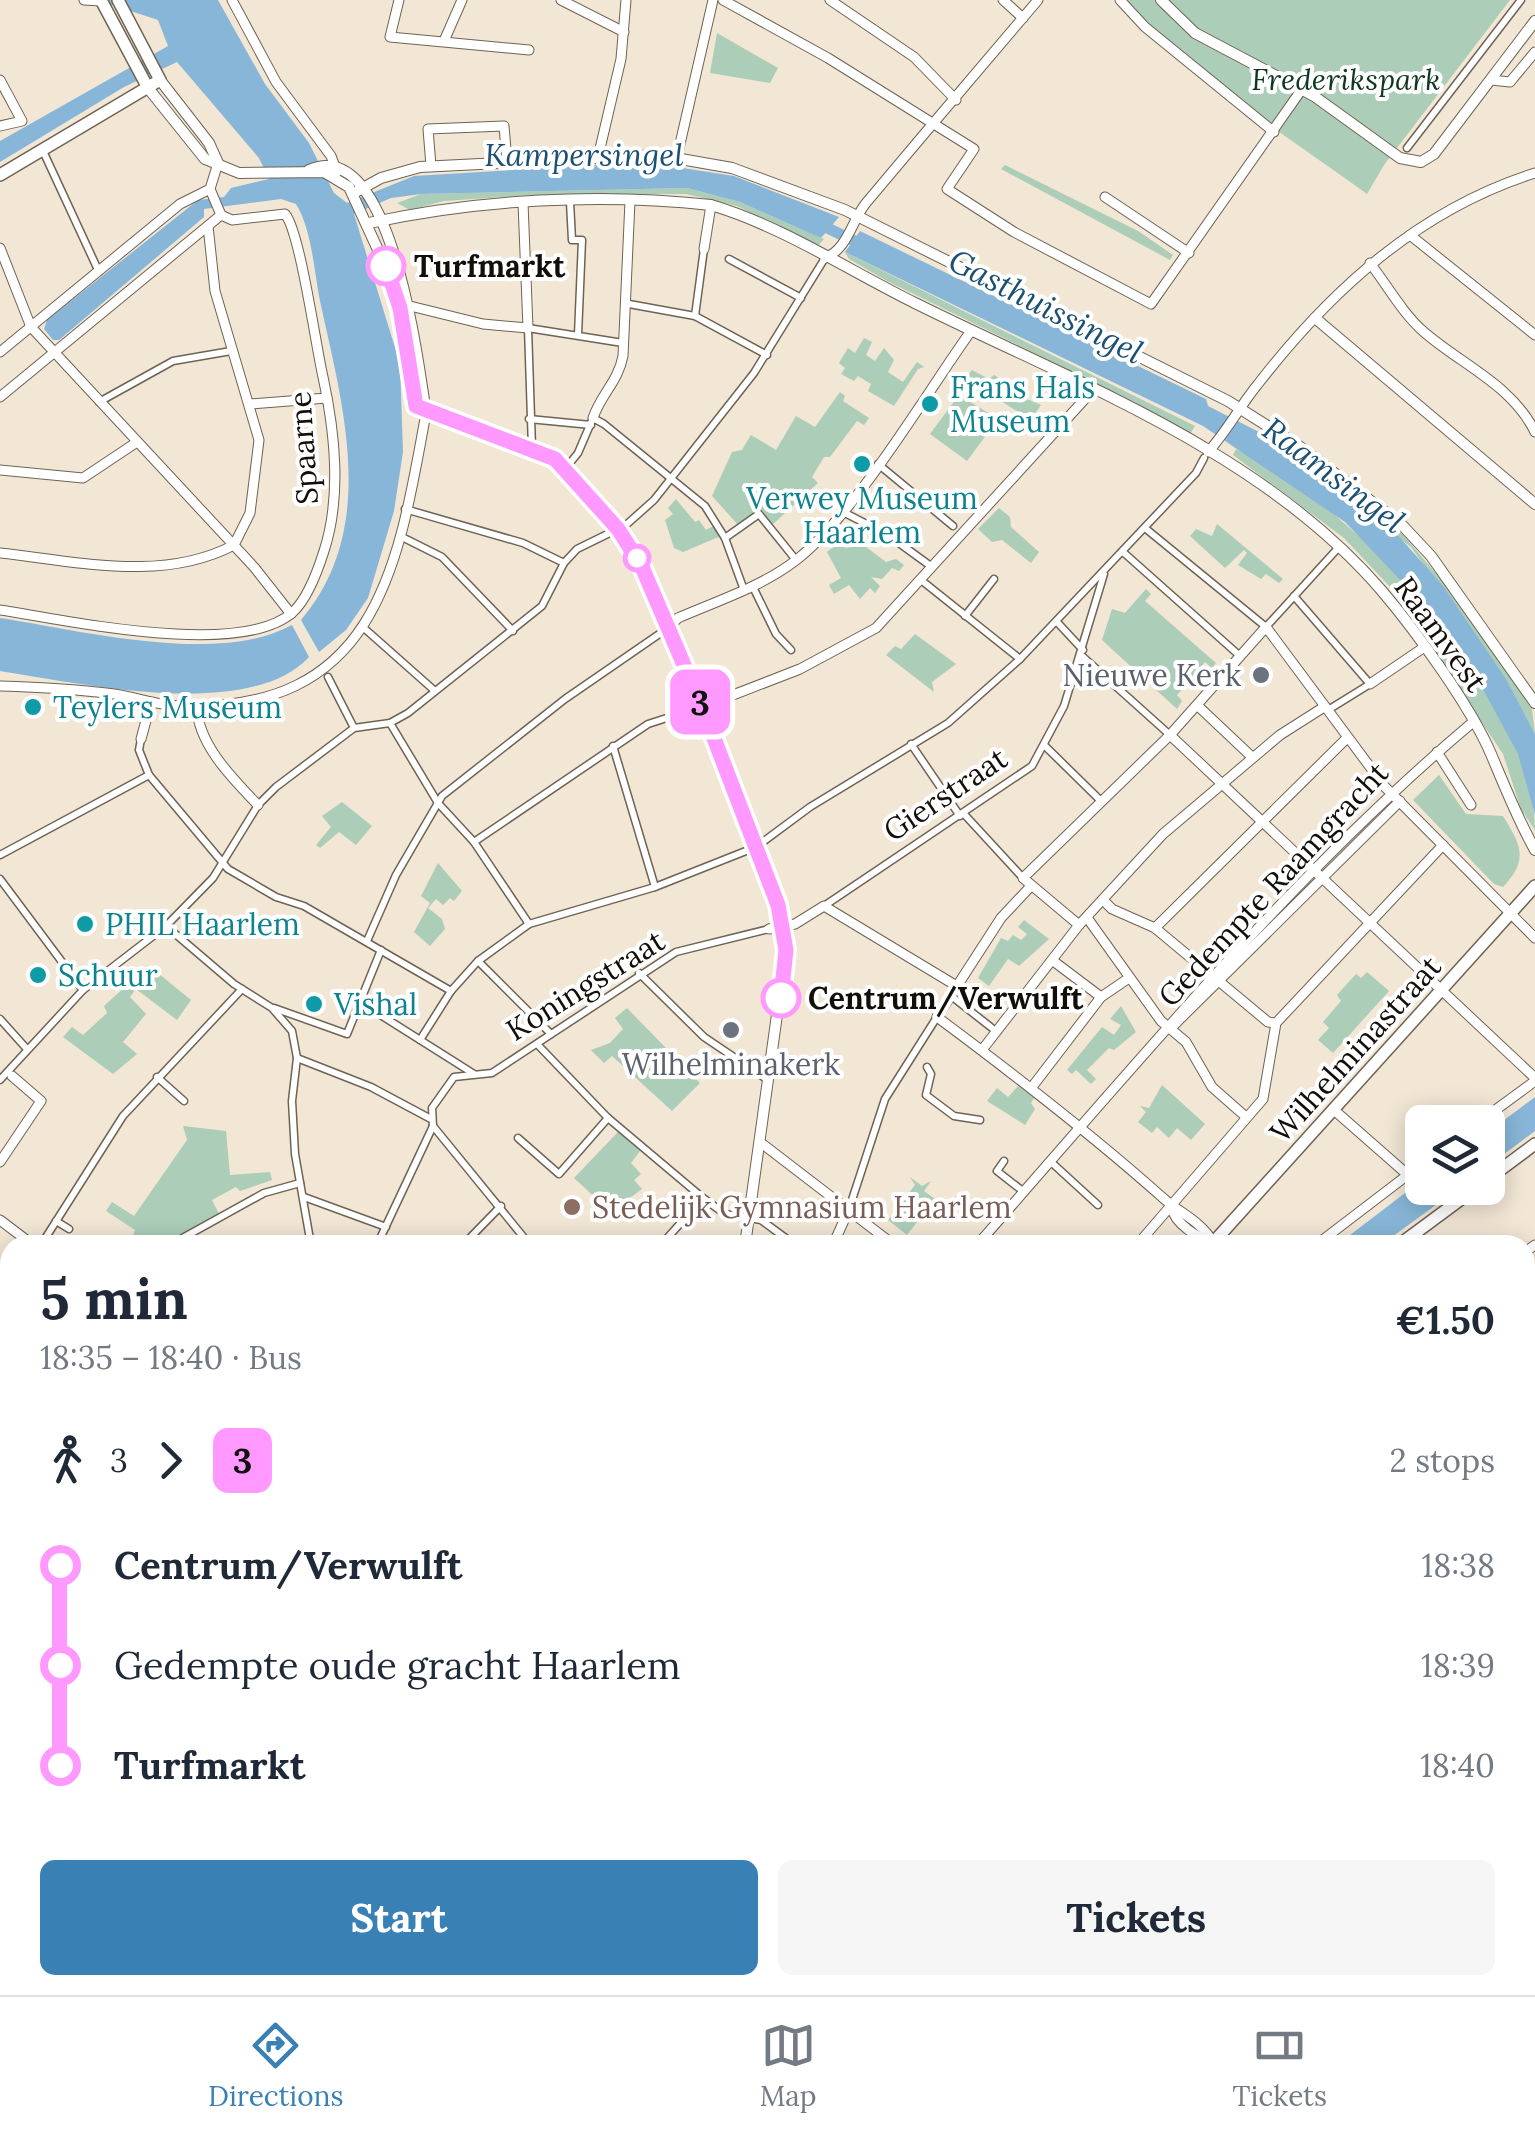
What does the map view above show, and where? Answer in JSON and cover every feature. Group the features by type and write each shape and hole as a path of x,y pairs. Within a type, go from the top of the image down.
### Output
{"main road":[{"path":"101,1 142,60"},
{"path":"0,175 152,80 120,4"},
{"name":"Wilhelminastraat","path":"1222,1235 1535,886"},
{"path":"1505,1168 1534,1148"},
{"path":"1413,1235 1453,1205"}],"street":[{"path":"84,0 101,1"},
{"path":"0,686 99,693 197,706 251,698 324,670 364,629 381,596 426,413 410,306 363,198 337,172 276,82 232,0"},
{"path":"399,0 390,38 529,50"},
{"path":"444,41 462,0"},
{"path":"561,0 624,32"},
{"path":"598,157 624,32 626,0"},
{"path":"677,157 713,0"},
{"path":"723,0 936,122 974,148 947,189 1008,228 1151,304 1302,90"},
{"path":"830,0 914,57 956,100"},
{"path":"1003,0 1023,18"},
{"path":"0,1080 10,1075 27,1048 83,990 166,926 212,878 258,805 354,728 390,723 513,631 542,606 564,563 577,549 618,529 670,480 767,355 825,258 839,248 902,156 956,100 1038,0"},
{"path":"1120,0 1145,28 1274,132"},
{"path":"1162,0 1195,33 1302,90 1400,158 1414,162 1434,154 1535,22"},
{"path":"1407,148 1521,0"},
{"path":"1490,80 1510,82 1535,52"},
{"path":"0,80 22,121 0,126"},
{"path":"152,80 205,159 246,173 317,169 337,172"},
{"path":"431,166 428,129 504,126 507,162"},
{"path":"43,151 100,272"},
{"path":"363,198 410,169 431,166 677,157 750,173 1241,409 1299,446 1402,525 1472,611 1524,694 1535,703"},
{"path":"0,553 120,568 201,557 234,545 250,513 258,470 256,423 215,290 208,226 215,202 218,162"},
{"path":"420,1040 451,991 478,961 530,924 654,887 756,847 810,807 964,711 1104,573 1196,473 1241,409 1315,318 1370,263 1444,212 1535,173"},
{"path":"1106,197 1189,253"},
{"path":"374,221 523,203 630,201 712,205 696,316"},
{"path":"566,468 592,422 598,402 618,380 629,304 630,201"},
{"path":"0,352 180,204 215,202"},
{"name":"Spaarne","path":"215,202 232,220 281,213 289,216 328,398 333,515 320,564 291,614"},
{"path":"570,202 572,240 582,240 578,335"},
{"path":"523,203 532,449"},
{"name":"Raamvest","path":"712,205 1094,389 1294,510 1339,547 1383,593 1422,648 1491,753 1507,801 1535,850"},
{"path":"374,221 400,308 415,403 426,413 532,449 566,468 618,529 642,567 669,627 756,847 783,927 786,950 746,1235"},
{"path":"0,397 208,226"},
{"path":"1410,234 1534,333"},
{"path":"0,248 31,327 234,545 291,614 266,626 206,635 0,610"},
{"path":"729,259 800,298"},
{"path":"1370,263 1418,326 1504,392 1535,432"},
{"path":"629,304 696,316 767,355"},
{"path":"410,306 482,324 624,344"},
{"path":"1315,318 1535,504"},
{"path":"367,941 396,875 438,803 506,744 678,618 748,588 796,560 842,511 971,331"},
{"path":"98,402 173,361 231,352"},
{"path":"474,842 648,724 717,705 876,628 932,567 958,531 1094,389"},
{"path":"250,404 328,398"},
{"path":"530,419 592,422 705,506 748,588 776,634 791,650"},
{"path":"0,470 83,478 136,442"},
{"path":"877,463 958,531"},
{"path":"405,509 524,543 564,563"},
{"path":"842,511 888,535 932,567"},
{"path":"725,538 759,514 796,560"},
{"path":"1145,528 1266,628 1391,793 1535,938"},
{"path":"398,536 442,557 513,631"},
{"path":"837,1235 885,1099 1000,918 1027,882 1198,706 1339,547"},
{"path":"1123,552 1240,656"},
{"name":"Gierstraat","path":"783,927 824,906 1032,766 1046,748 1083,654 1104,573"},
{"path":"920,580 1020,659"},
{"path":"965,616 994,580"},
{"path":"1294,596 1370,684"},
{"path":"1056,622 1083,654 1535,1080 1502,1105"},
{"path":"364,629 435,691"},
{"path":"982,1050 1083,922 1162,834 1252,757 1422,648"},
{"path":"328,677 354,728"},
{"path":"151,702 140,750 150,775 222,862 276,897 304,906 451,991"},
{"path":"197,706 198,722 217,756 258,805"},
{"path":"1198,706 1252,757"},
{"name":"Gedempte Raamgracht","path":"1318,877 1391,793 1473,722"},
{"path":"390,723 438,803 474,842 530,924"},
{"path":"1155,928 1346,738"},
{"path":"911,744 962,815 1027,882 1083,922 1186,1042 1212,1086 1246,1117"},
{"path":"612,746 654,887"},
{"path":"1046,748 1102,802"},
{"path":"1437,752 1471,805"},
{"path":"0,854 150,775"},
{"name":"Gedempte Raamgracht","path":"987,1235 1215,980 1400,801"},
{"path":"1146,1235 1263,1099 1276,1023 1443,845"},
{"path":"0,879 83,990"},
{"path":"1104,900 1112,909 1155,928 1268,1022 1276,1023"},
{"path":"824,906 952,989 997,1032"},
{"path":"166,926 242,989 272,1008 292,1030 297,1058 292,1120 309,1235"},
{"name":"Koningstraat","path":"432,1122 432,1108 454,1077 492,1073 676,952 783,927"},
{"path":"272,1008 280,1007 347,1034 381,950"},
{"path":"1052,960 1101,998"},
{"path":"478,961 551,1034"},
{"path":"639,973 704,1037 769,1080"},
{"path":"1032,1087 1101,998 1129,978"},
{"path":"47,1235 123,1116 242,989"},
{"path":"360,1002 475,1074"},
{"path":"937,1017 1084,1128 1207,1235"},
{"path":"0,1019 27,1048"},
{"path":"537,1044 608,1118 703,1198 725,1214 761,1220 781,1235"},
{"path":"297,1058 371,1087 432,1122 523,1235"},
{"path":"927,1067 931,1074 926,1095 954,1116 980,1120"},
{"path":"0,1162 41,1102 10,1075"},
{"path":"157,1077 184,1101"},
{"path":"1334,1110 1405,1171"},
{"path":"518,1138 560,1174 608,1118"},
{"path":"382,1235 432,1122"},
{"path":"0,1140 10,1146"},
{"path":"760,1142 882,1235"},
{"path":"1004,1161 997,1171 1024,1192"},
{"path":"1051,1162 1098,1205"},
{"path":"1329,1235 1405,1176"},
{"path":"188,1235 264,1194 300,1182"},
{"path":"304,1198 386,1227"},
{"path":"670,1235 703,1198"},
{"path":"473,1235 501,1206"},
{"path":"56,1221 68,1229"}],"green space":[{"name":"Frederikspark","path":"1125,0 1510,0 1384,165 1367,194 1207,78"},
{"path":"717,33 778,68 770,83 710,73"},
{"path":"1005,165 1138,231 1173,255 1170,260 1001,169"},
{"path":"687,188 740,202 824,239 818,246 737,206 686,194 530,195 444,201 410,210 397,203 421,194"},
{"path":"845,252 1195,426 1190,434 1135,402 887,281 849,259"},
{"path":"864,338 872,342 866,355 875,361 884,348 894,360 888,372 903,382 917,362 924,367 918,369 894,406 868,391 871,384 858,376 854,381 841,374 845,368 839,363 848,348 855,353"},
{"path":"972,370 989,379 994,375 1006,382 1004,389 1041,405 1021,433 1012,428 1021,414 966,378"},
{"path":"840,392 845,396 843,401 869,418 864,425 857,421 830,457 824,457 812,477 818,483 772,525 760,512 740,527 712,496 732,452 742,450 751,435 776,450 796,416 815,427"},
{"path":"959,395 998,419 967,461 930,434"},
{"path":"1261,429 1351,490 1398,529 1450,590 1532,709 1535,734 1508,682 1411,547 1259,432"},
{"path":"1236,449 1282,475 1331,512 1381,558 1428,610 1470,666 1504,723 1527,778 1535,830 1521,809 1503,754 1393,590 1344,538 1233,455"},
{"path":"676,499 695,522 699,520 706,530 715,525 721,536 683,552 674,548 665,520 673,514 668,508"},
{"path":"999,508 1010,517 1011,527 1039,552 1031,563 1002,540 992,542 978,529"},
{"path":"1217,524 1283,579 1279,583 1266,574 1261,579 1238,565 1247,553 1244,550 1225,568 1190,536 1196,529 1212,536"},
{"path":"849,534 886,562 896,559 904,565 899,571 892,568 882,579 871,577 880,586 875,593 870,588 860,599 849,585 834,594 829,585 841,578 827,552"},
{"path":"1146,589 1151,594 1145,601 1216,663 1212,668 1205,662 1177,695 1182,701 1177,709 1102,640 1112,609 1125,613"},
{"path":"915,634 956,664 932,682 934,692 886,655 895,646 901,649"},
{"path":"1439,775 1466,814 1503,816 1509,826 1520,852 1516,869 1503,887 1494,884 1413,800"},
{"path":"342,802 372,826 356,845 339,832 320,848 316,845 331,827 322,816"},
{"path":"438,863 462,891 454,901 450,898 443,905 436,899 428,908 442,919 445,929 430,946 414,932 430,903 421,896"},
{"path":"1024,920 1049,939 1019,966 1008,959 989,986 978,978 1001,938 1008,941 1013,935 1021,940 1027,934 1018,927"},
{"path":"148,965 191,1000 177,1020 136,989 130,997 146,1014 123,1042 137,1054 113,1074 63,1037 72,1027 83,1035 107,1013 104,1006 144,974 141,971"},
{"path":"1367,972 1389,991 1333,1053 1318,1040 1329,1028 1323,1022 1341,1001 1337,995 1356,974 1361,978"},
{"path":"1121,1006 1136,1032 1114,1050 1109,1048 1087,1070 1096,1079 1091,1084 1076,1070 1072,1074 1067,1070 1102,1027 1114,1035 1121,1025 1110,1019"},
{"path":"627,1008 700,1083 672,1111 612,1056 604,1063 591,1050 610,1043 623,1029 615,1018"},
{"path":"1162,1085 1205,1124 1191,1140 1177,1128 1169,1138 1157,1127 1152,1133 1138,1122 1146,1112 1140,1106 1149,1108"},
{"path":"1018,1086 1034,1098 1031,1103 1035,1109 1025,1125 987,1101 997,1088 1008,1097"},
{"path":"183,1126 226,1131 230,1175 270,1172 272,1180 240,1191 236,1187 212,1200 219,1214 183,1235 133,1235 135,1230 106,1211 112,1202 134,1216 187,1140"},
{"path":"618,1132 640,1151 631,1163 641,1174 634,1180 642,1189 619,1206 603,1197 599,1201 574,1178"},
{"path":"910,1177 922,1186 931,1181 924,1191 935,1199 907,1235 888,1220 915,1185"}],"water":[{"path":"97,0 218,0 265,84 309,143 334,193 347,203 414,176 644,162 734,176 839,217 821,238 740,202 687,188 421,194 391,198 354,214 400,364 403,452 394,511 368,598 346,630 319,652 301,620 325,584 340,546 347,507 348,466 345,424 312,251 296,204 281,199 204,209 204,217 59,340 53,340 44,329 47,320 198,200 224,197 231,188 269,179 259,158 177,62 124,87 0,162 0,141 168,46 158,20"},
{"path":"860,231 1206,399 1208,406 1259,432 1395,532 1443,586 1508,682 1535,734 1535,815 1518,754 1477,678 1422,603 1345,522 1203,426 845,252"},
{"path":"0,618 108,636 188,644 261,637 292,625 309,657 282,677 247,688 206,693 117,689 0,671"},
{"path":"1535,1097 1535,1131 1505,1153 1505,1119"},
{"path":"1405,1193 1405,1205 1436,1205 1395,1235 1350,1235"}],"waterway":[{"name":"Gasthuissingel","path":"819,224 865,246"}],"bus line":[{"name":"3","path":"386,266 400,308 416,406 555,459 588,491 642,567 702,707 778,905 786,950 781,998"}],"place":[{"name":"Turfmarkt","path":"386,266"},
{"name":"Frans Hals Museum","path":"930,404"},
{"name":"Verwey Museum Haarlem","path":"862,464"},
{"name":"Nieuwe Kerk","path":"1261,675"},
{"name":"Teylers Museum","path":"33,707"},
{"name":"PHIL Haarlem","path":"85,924"},
{"name":"Schuur","path":"38,975"},
{"name":"Centrum/Verwulft","path":"781,998"},
{"name":"Vishal","path":"314,1004"},
{"name":"Wilhelminakerk","path":"731,1030"},
{"name":"Stedelijk Gymnasium Haarlem","path":"572,1207"}],"water label":[{"name":"Kampersingel","path":"584,154"},
{"name":"Raamsingel","path":"1334,475"}]}
